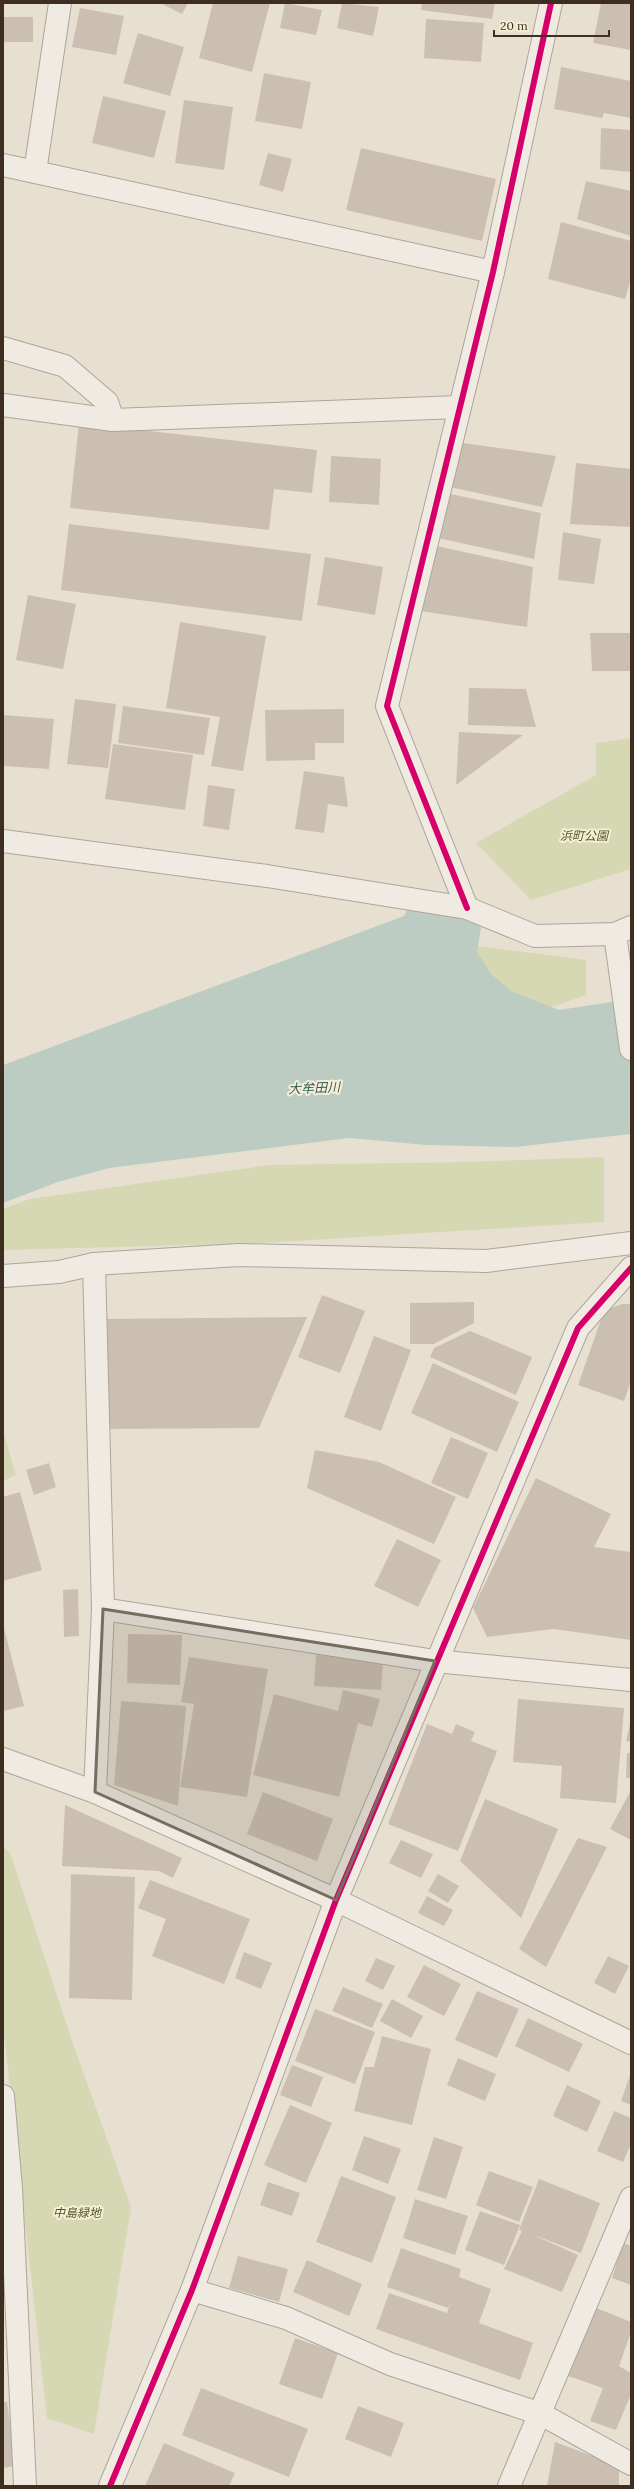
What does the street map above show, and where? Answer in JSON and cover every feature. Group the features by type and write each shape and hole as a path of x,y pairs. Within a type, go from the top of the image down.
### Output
{"street":[{"path":"35,172 60,3"},
{"path":"467,908 387,706 493,272 551,3"},
{"path":"3,165 493,272"},
{"path":"3,348 65,366 107,402 113,420"},
{"path":"3,405 113,420 459,407"},
{"path":"3,841 267,876 467,908 535,936 623,930 631,1049"},
{"path":"3,1276 59,1272 94,1264 239,1255 486,1261 631,1243"},
{"path":"94,1264 103,1609 95,1792"},
{"path":"110,2486 192,2290 336,1900 578,1328 631,1268"},
{"path":"103,1609 436,1661 631,1680"},
{"path":"3,1759 95,1792 336,1900 631,2043"},
{"path":"3,2096 21,2485"},
{"path":"509,2486 541,2414 631,2198"},
{"path":"192,2290 286,2318 390,2364 541,2414 631,2464"}],"highlighted area":[{"path":"103,1609 435,1661 336,1900 95,1792"}],"green space":[{"name":"浜町公園","path":"631,738 631,869 531,900 476,843 596,775 596,743"},
{"path":"468,945 586,960 586,995 543,1010 491,988"},
{"path":"604,1157 604,1222 262,1243 3,1250 3,1209 29,1199 270,1165 468,1162"},
{"path":"3,1431 16,1475 3,1481"},
{"name":"中島緑地","path":"3,1846 11,1855 69,2032 131,2207 94,2434 47,2418 3,2025"}],"water":[{"name":"大牟田川","path":"411,902 483,916 477,952 491,974 511,991 559,1010 631,999 631,1134 515,1147 426,1145 349,1138 109,1168 58,1182 3,1203 3,1065 404,916"}],"building":[{"path":"160,3 188,3 182,14"},
{"path":"213,3 270,3 252,72 199,58"},
{"path":"285,3 322,10 316,35 280,28"},
{"path":"342,3 379,7 373,36 337,28"},
{"path":"422,3 495,3 492,19 421,10"},
{"path":"601,3 631,3 631,50 593,43"},
{"path":"80,8 124,16 116,55 72,47"},
{"path":"3,17 33,17 33,42 3,42"},
{"path":"426,19 484,23 481,62 424,58"},
{"path":"138,33 184,47 170,96 123,83"},
{"path":"561,67 631,81 631,118 604,113 602,118 554,109"},
{"path":"264,73 311,82 302,129 255,121"},
{"path":"103,96 166,111 154,158 92,143"},
{"path":"184,100 233,107 224,170 175,163"},
{"path":"601,128 631,130 631,172 600,169"},
{"path":"361,148 496,179 482,241 346,210"},
{"path":"268,153 292,159 283,192 259,185"},
{"path":"586,181 631,191 631,236 577,219"},
{"path":"561,222 631,241 631,278 625,299 548,279"},
{"path":"79,423 317,450 312,493 274,489 269,530 70,508"},
{"path":"456,442 556,456 542,507 445,486"},
{"path":"331,456 381,459 379,505 329,502"},
{"path":"576,463 631,469 631,527 570,524"},
{"path":"446,493 541,513 534,559 438,538"},
{"path":"69,524 311,554 302,621 61,590"},
{"path":"563,532 601,539 594,584 558,580"},
{"path":"432,545 533,567 527,627 420,611"},
{"path":"325,557 383,567 375,615 317,605"},
{"path":"28,595 76,604 63,669 16,660"},
{"path":"180,622 266,636 243,771 211,766 220,717 166,708"},
{"path":"590,633 631,633 631,671 592,671"},
{"path":"469,688 526,689 536,727 468,725"},
{"path":"75,699 116,704 108,768 67,764"},
{"path":"123,706 210,718 204,755 118,743"},
{"path":"344,709 344,743 315,743 315,760 266,761 265,710"},
{"path":"4,715 54,719 49,769 3,766"},
{"path":"459,732 523,735 456,785"},
{"path":"113,744 193,755 185,810 105,799"},
{"path":"304,771 344,777 348,807 328,804 324,833 295,829"},
{"path":"208,785 235,789 229,830 203,826"},
{"path":"322,1295 365,1311 340,1373 298,1357"},
{"path":"474,1302 474,1323 434,1344 410,1344 410,1303"},
{"path":"622,1304 631,1304 631,1381 624,1401 578,1385 604,1311"},
{"path":"307,1317 259,1428 103,1429 102,1319"},
{"path":"470,1331 532,1357 516,1395 430,1357 434,1348"},
{"path":"374,1336 411,1350 381,1431 344,1417"},
{"path":"433,1363 519,1402 497,1452 411,1413"},
{"path":"451,1437 488,1453 468,1499 431,1483"},
{"path":"315,1450 379,1462 456,1497 434,1544 307,1488"},
{"path":"49,1463 56,1487 34,1495 26,1470"},
{"path":"536,1478 611,1514 594,1547 631,1552 631,1640 554,1629 487,1637 473,1608"},
{"path":"20,1492 42,1570 3,1581 3,1497"},
{"path":"397,1539 441,1560 418,1607 374,1586"},
{"path":"78,1589 79,1636 64,1637 63,1590"},
{"path":"3,1624 24,1706 3,1711"},
{"path":"128,1634 182,1635 180,1685 127,1683"},
{"path":"316,1655 383,1660 381,1690 314,1686"},
{"path":"189,1657 268,1669 247,1797 180,1787 194,1704 181,1702"},
{"path":"343,1690 380,1699 372,1727 358,1723 339,1797 253,1775 274,1694 338,1711"},
{"path":"518,1699 624,1708 616,1803 560,1798 562,1766 513,1762"},
{"path":"121,1701 186,1706 178,1806 114,1785"},
{"path":"631,1719 631,1742 626,1741"},
{"path":"427,1724 452,1734 456,1724 475,1732 471,1741 497,1751 458,1851 388,1824"},
{"path":"627,1753 631,1753 631,1778 626,1778"},
{"path":"631,1790 631,1840 610,1829"},
{"path":"263,1792 333,1819 317,1861 247,1834"},
{"path":"485,1799 558,1829 521,1918 460,1861"},
{"path":"65,1805 182,1858 173,1878 159,1871 62,1866"},
{"path":"578,1838 607,1847 546,1967 519,1949"},
{"path":"401,1840 433,1854 421,1878 389,1863"},
{"path":"71,1874 135,1877 132,2000 69,1998"},
{"path":"438,1874 459,1886 448,1903 428,1891"},
{"path":"150,1880 250,1919 224,1984 152,1956 166,1919 138,1908"},
{"path":"427,1896 453,1910 444,1926 418,1913"},
{"path":"244,1952 272,1963 261,1989 235,1978"},
{"path":"608,1956 629,1966 615,1994 594,1983"},
{"path":"376,1958 395,1966 383,1990 365,1981"},
{"path":"424,1965 461,1984 444,2016 407,1997"},
{"path":"343,1987 383,2004 372,2028 332,2011"},
{"path":"477,1991 519,2009 497,2058 455,2040"},
{"path":"392,1999 423,2016 411,2038 380,2021"},
{"path":"315,2009 375,2032 355,2084 295,2061"},
{"path":"528,2018 583,2044 569,2072 515,2046"},
{"path":"382,2036 431,2049 412,2125 354,2111 365,2067 374,2067"},
{"path":"458,2058 496,2074 485,2101 447,2085"},
{"path":"292,2065 323,2077 311,2107 280,2095"},
{"path":"631,2072 631,2105 621,2101"},
{"path":"567,2085 601,2101 587,2132 553,2116"},
{"path":"290,2105 332,2123 306,2183 264,2165"},
{"path":"614,2111 631,2118 631,2144 623,2162 597,2151"},
{"path":"364,2136 401,2149 388,2184 352,2170"},
{"path":"434,2137 463,2147 446,2199 417,2190"},
{"path":"489,2171 533,2187 519,2222 476,2205"},
{"path":"341,2176 396,2197 372,2263 316,2242"},
{"path":"539,2179 600,2203 581,2253 531,2234 578,2255 562,2292 504,2269 522,2231 519,2230"},
{"path":"268,2182 300,2193 292,2216 260,2205"},
{"path":"415,2199 468,2216 455,2255 403,2238"},
{"path":"480,2211 520,2225 504,2265 465,2250"},
{"path":"623,2243 631,2246 631,2285 612,2278"},
{"path":"401,2248 461,2269 459,2277 491,2289 479,2323 533,2343 520,2380 376,2329 389,2293 447,2313 451,2301 448,2308 387,2287"},
{"path":"238,2256 288,2269 279,2302 229,2288"},
{"path":"307,2260 362,2284 349,2316 293,2292"},
{"path":"594,2307 631,2322 631,2332 619,2366 631,2373 631,2394 616,2430 590,2421 603,2388 565,2375"},
{"path":"295,2338 338,2353 322,2399 279,2384"},
{"path":"201,2388 308,2429 289,2477 182,2435"},
{"path":"3,2402 7,2402 16,2466 3,2468"},
{"path":"358,2406 404,2423 391,2457 345,2439"},
{"path":"555,2442 619,2466 619,2486 547,2486"},
{"path":"164,2443 235,2473 229,2486 145,2486"}],"cycle path":[{"path":"467,908 387,706 493,272 551,3"},
{"path":"110,2486 192,2290 336,1900 578,1328 631,1268"}]}
